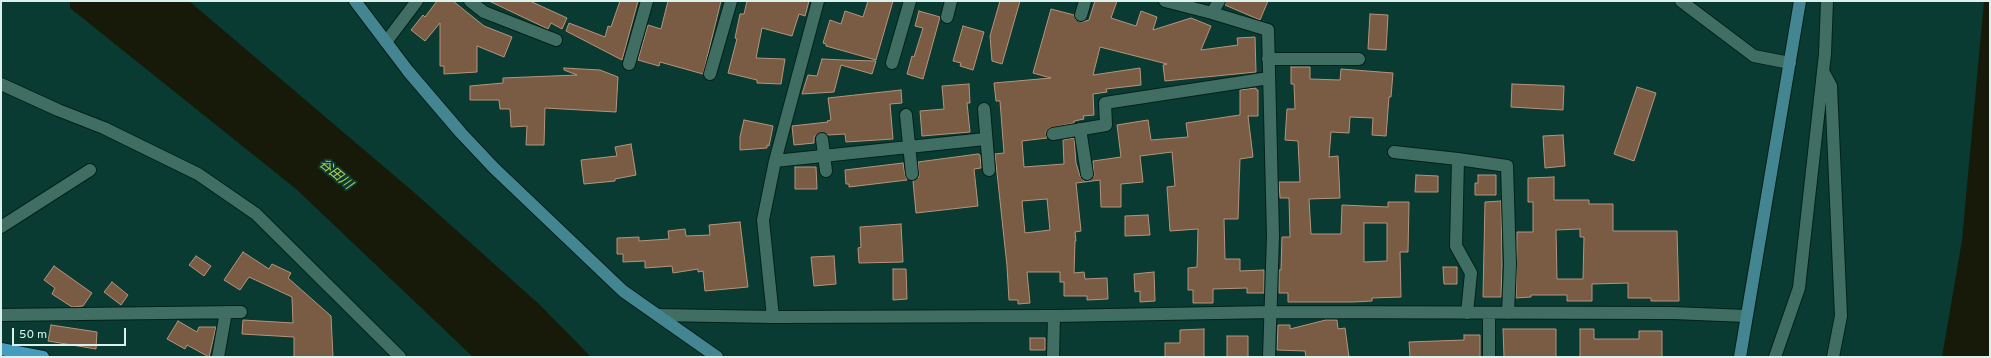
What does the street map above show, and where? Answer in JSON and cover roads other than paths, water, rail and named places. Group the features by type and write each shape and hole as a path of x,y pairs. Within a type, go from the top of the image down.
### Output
{"main road":[{"path":"1,349 43,357"}],"street":[{"path":"355,1 408,71 456,128 494,168 623,291 717,357"},
{"path":"386,42 417,1"},
{"path":"470,1 484,12 556,40"},
{"path":"629,64 647,1"},
{"path":"710,74 731,1"},
{"path":"773,317 763,220 775,161 818,1"},
{"path":"892,63 910,1"},
{"path":"947,17 951,1"},
{"path":"1081,16 1085,1"},
{"path":"1165,1 1268,30 1273,236 1268,357"},
{"path":"1212,13 1219,1"},
{"path":"1681,1 1754,56 1790,63"},
{"path":"1740,357 1800,1"},
{"path":"1775,357 1799,288 1823,71 1827,1"},
{"path":"1268,59 1359,59"},
{"path":"1823,71 1831,86 1841,316 1833,357"},
{"path":"1053,134 1106,125 1105,103 1269,78"},
{"path":"1,84 58,110 104,128 198,174 218,187 256,214 400,357"},
{"path":"984,109 985,140 989,170"},
{"path":"906,115 912,174"},
{"path":"1080,129 1088,174"},
{"path":"822,139 826,171"},
{"path":"775,161 985,140"},
{"path":"1394,152 1507,166 1510,264 1508,313"},
{"path":"1458,159 1456,246 1471,273 1468,313"},
{"path":"1,227 90,170"},
{"path":"218,357 226,312"},
{"path":"1,314 241,312"},
{"path":"659,315 773,317 1054,316 1271,312 1674,314 1746,316"},
{"path":"1489,313 1489,357"},
{"path":"1054,316 1054,357"}],"water":[{"name":"谷田川","path":"70,1 189,1 416,194 540,305 591,357 473,357 296,189 70,8"},
{"path":"1984,1 1990,1 1990,357 1942,357 1962,240"}]}
